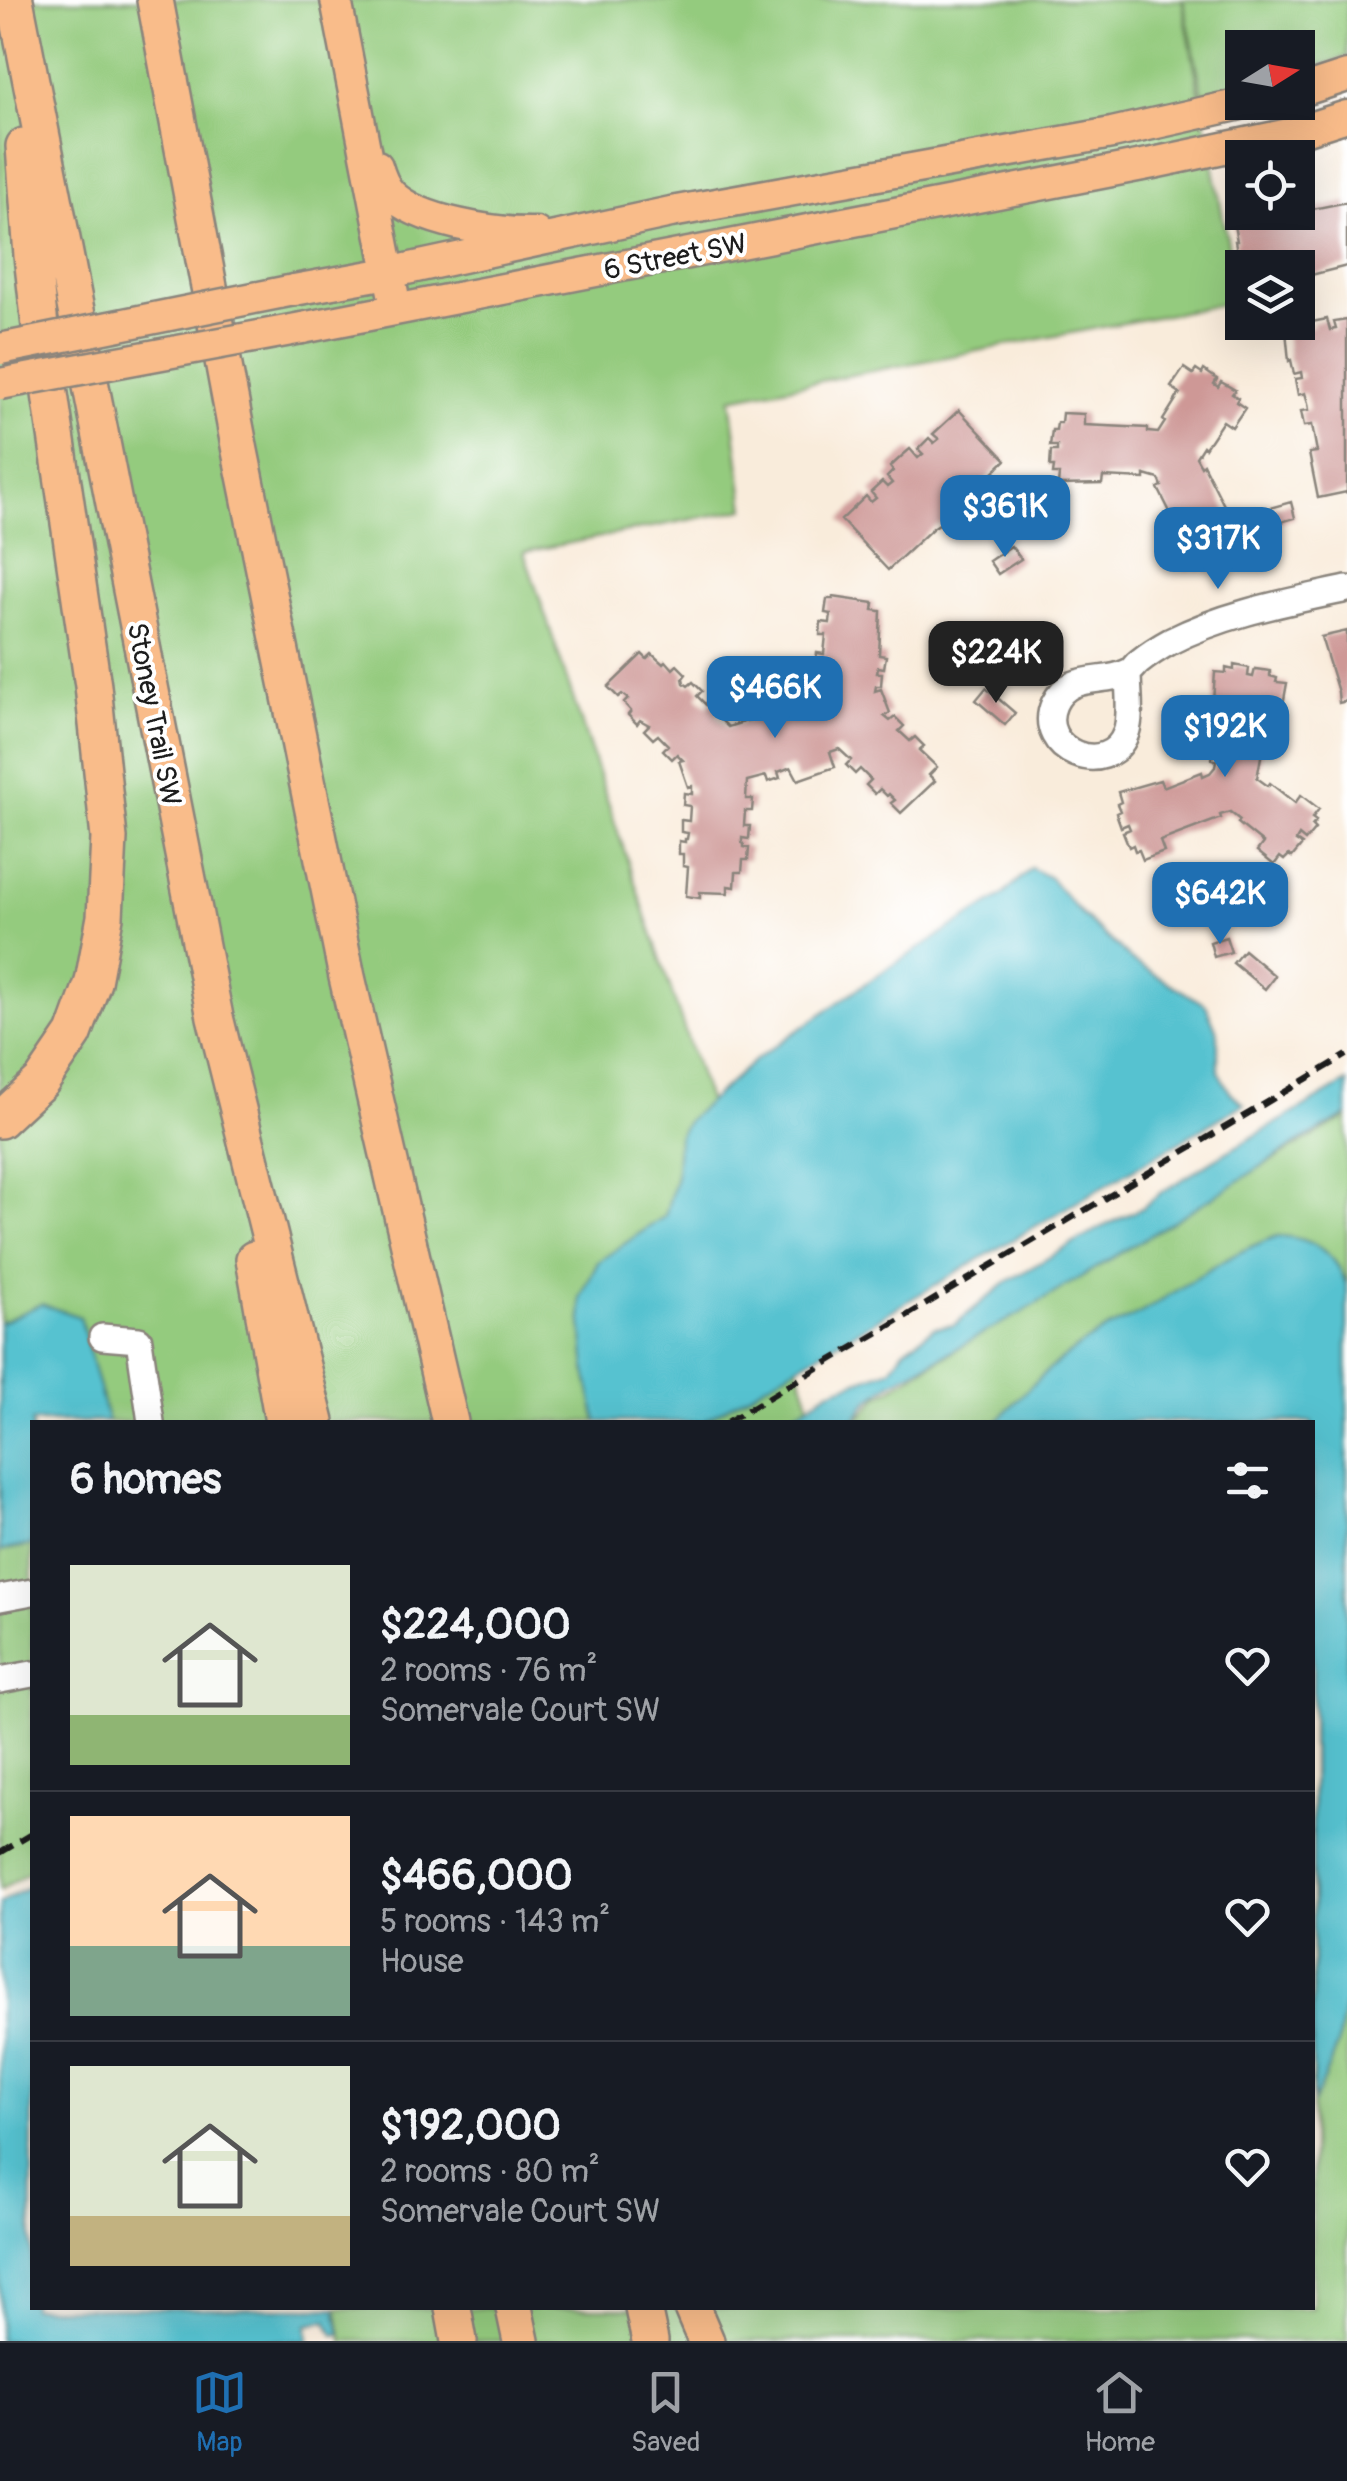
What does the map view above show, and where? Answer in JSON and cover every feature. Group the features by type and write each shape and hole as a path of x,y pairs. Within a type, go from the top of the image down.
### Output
{"highway":[{"name":"Stoney Trail SW","path":"15,0 215,1016 316,1420"},
{"path":"0,1120 42,1080 74,1034 93,982 99,950 109,838 93,686 32,256 15,0"},
{"path":"155,0 240,451 347,977 450,1420"},
{"path":"215,1016 283,1420"},
{"path":"452,2310 459,2341"},
{"path":"514,2310 521,2341"},
{"path":"643,2310 650,2341"},
{"path":"693,2310 706,2341"}],"main road":[{"path":"336,0 396,311"},
{"path":"1315,86 1347,76"},
{"path":"356,100 382,180 391,194 409,207 444,221 475,227 527,233 584,232"},
{"name":"6 Street SW","path":"0,349 388,273 688,208 1112,133 1225,108"},
{"name":"6 Street SW","path":"0,384 1154,164 1294,133 1347,116"}],"street":[{"path":"1128,672 1152,652 1200,628 1246,612 1347,589"},
{"path":"102,1336 139,1340 151,1420"},
{"path":"0,1598 30,1592"},
{"path":"0,1680 30,1674"}],"green space":[{"path":"0,0 1182,0 1229,250 1225,250 1225,304 731,398 745,509 524,552 807,1395 812,1420 30,1420 30,1871 0,1890"},
{"path":"1183,0 1347,0 1347,57 1315,67 1315,30 1225,30 1225,93 1204,99"},
{"path":"1347,1117 1347,2341 343,2341 337,2310 1315,2310 1315,1420 858,1420 877,1397"}],"water":[{"path":"1031,868 1050,878 1082,915 1134,962 1206,1005 1218,1034 1218,1071 1230,1092 1244,1104 705,1420 597,1420 586,1372 580,1298 598,1262 665,1216 676,1176 678,1137 688,1120 755,1060 882,972 1002,896"},
{"path":"1347,1082 1347,1115 1023,1312 890,1384 868,1401 854,1420 779,1420 829,1391 891,1369 904,1350 934,1328 954,1325 1008,1281 1142,1208 1220,1156"},
{"path":"1278,1236 1313,1244 1338,1267 1347,1289 1347,1993 1337,2047 1315,2099 1315,1420 999,1420 1046,1372 1087,1341"},
{"path":"41,1304 80,1317 107,1420 30,1420 30,1545 0,1551 0,1323"},
{"path":"30,1886 30,2310 336,2310 341,2334 334,2335 327,2321 308,2324 309,2341 0,2341 0,1903"}],"building":[{"path":"1347,202 1347,266 1315,274 1315,250 1237,250 1235,230 1315,230 1315,209"},
{"path":"1327,319 1330,330 1336,329 1334,322 1347,320 1347,492 1318,498 1309,453 1317,452 1312,425 1304,426 1301,411 1309,410 1308,403 1305,393 1298,395 1295,379 1302,378 1301,372 1294,374 1287,340 1315,340 1315,321"},
{"path":"1184,368 1193,374 1196,370 1202,374 1204,370 1217,379 1214,384 1218,387 1221,382 1235,390 1232,394 1238,398 1236,402 1245,408 1232,427 1223,421 1196,457 1233,523 1242,518 1252,538 1243,543 1241,554 1227,561 1224,555 1219,558 1222,564 1208,571 1197,566 1187,571 1170,529 1177,526 1158,488 1162,486 1159,479 1145,475 1145,479 1103,477 1102,484 1058,485 1059,474 1053,474 1054,467 1050,467 1051,451 1057,451 1057,446 1050,446 1052,430 1061,423 1062,413 1084,414 1084,425 1148,428 1148,432 1158,433 1180,393 1171,387"},
{"path":"959,410 1006,460 960,503 955,509 958,512 942,526 933,528 888,570 841,520 866,496 871,502 876,498 871,492 882,482 887,487 892,483 887,477 893,471 890,467 910,449 918,458 923,454 918,449 929,438 934,443 939,439 933,434"},
{"path":"1291,502 1295,518 1257,529 1252,513"},
{"path":"1011,546 1021,559 998,574 989,561"},
{"path":"827,599 874,603 873,610 881,611 879,655 886,656 884,668 878,667 877,673 882,673 881,686 876,686 875,691 881,689 890,713 884,716 890,721 895,717 904,726 899,731 910,741 915,737 924,746 919,750 937,767 929,775 935,781 901,813 891,803 895,800 889,794 880,789 875,794 866,785 871,780 860,769 855,774 846,765 851,760 839,749 830,752 835,767 798,780 791,767 778,772 780,778 768,782 766,776 747,781 746,799 753,799 752,811 745,811 744,826 750,826 749,839 742,838 742,843 749,848 748,860 743,860 742,872 736,872 735,887 728,886 728,893 686,896 688,867 683,866 679,841 687,839 688,833 681,832 681,820 689,821 690,806 683,805 684,793 692,794 692,786 688,787 679,761 683,760 677,754 672,759 663,750 668,745 658,735 653,739 644,730 649,725 640,720 637,724 628,715 631,711 624,703 628,699 622,694 618,697 608,687 642,654 647,659 652,654 673,669 677,665 686,674 684,683 688,686 693,682 702,691 697,696 707,706 712,701 721,710 716,715 728,727 750,720 748,713 760,709 762,715 786,707 784,700 796,696 799,702 820,695 823,666 815,666 817,653 824,654 826,635 820,635 821,622 830,623 831,614 825,613"},
{"path":"1347,631 1347,701 1339,703 1321,637"},
{"path":"1234,665 1249,668 1248,676 1253,677 1255,669 1270,671 1276,682 1287,683 1283,705 1271,704 1257,778 1295,803 1301,795 1319,809 1312,818 1316,821 1312,826 1315,829 1305,841 1299,836 1296,841 1302,845 1292,857 1280,857 1274,865 1257,851 1263,843 1230,812 1160,841 1164,852 1143,860 1139,850 1135,851 1133,845 1129,847 1123,832 1130,829 1128,824 1121,827 1116,813 1121,802 1118,792 1160,780 1163,787 1202,772 1203,776 1210,773 1215,767 1216,760 1212,759 1219,717 1212,716 1215,672 1226,673 1226,668 1234,670"},
{"path":"986,688 1015,713 1005,725 976,700"},
{"path":"1226,937 1231,952 1214,957 1210,942"},
{"path":"1244,950 1275,976 1265,989 1233,963"}],"railway":[{"path":"730,1420 1347,1055"},
{"path":"0,1853 30,1835"}]}
